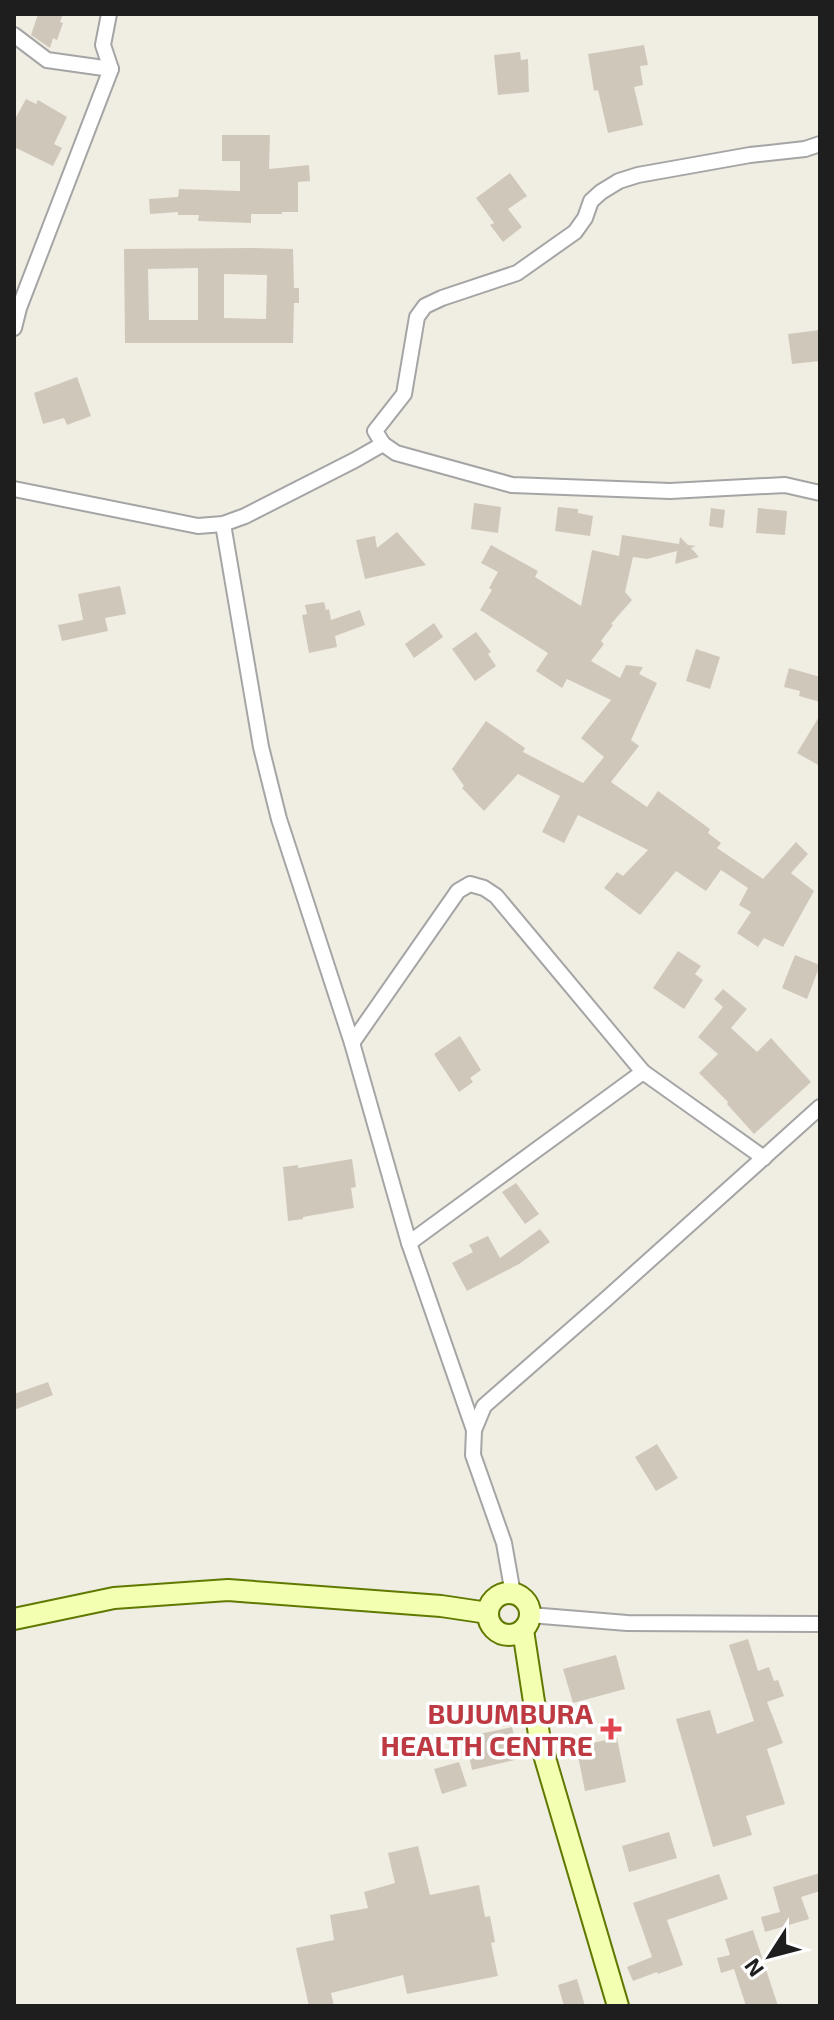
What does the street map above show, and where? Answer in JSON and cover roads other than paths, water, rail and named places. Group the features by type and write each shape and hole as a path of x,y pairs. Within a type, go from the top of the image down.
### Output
{"street":[{"path":"14,328 111,69 103,45 109,14"},
{"path":"14,35 47,60 111,69"},
{"path":"820,144 805,149 666,170 619,181 601,192 591,201 585,218 575,232 517,273 425,306 417,317 404,394 375,431 383,444 396,453 512,485 670,491 785,485 820,493"},
{"path":"14,489 198,526 223,524 383,444"},
{"path":"223,524 261,747 279,819 352,1043 409,1243 474,1430"},
{"path":"352,1043 458,891 470,884 496,896 643,1072 764,1158"},
{"path":"409,1243 643,1072"},
{"path":"513,1594 504,1543 473,1455 474,1430 484,1406 820,1107"},
{"path":"14,1619 114,1598 228,1590 441,1606 488,1613"},
{"path":"618,2006 540,1741 526,1622 525,1601 513,1594 493,1600 488,1613 491,1625 500,1633 512,1635 526,1622 820,1624"}],"place":[{"name":"BUJUMBURA HEALTH CENTRE","path":"611,1729"}]}
